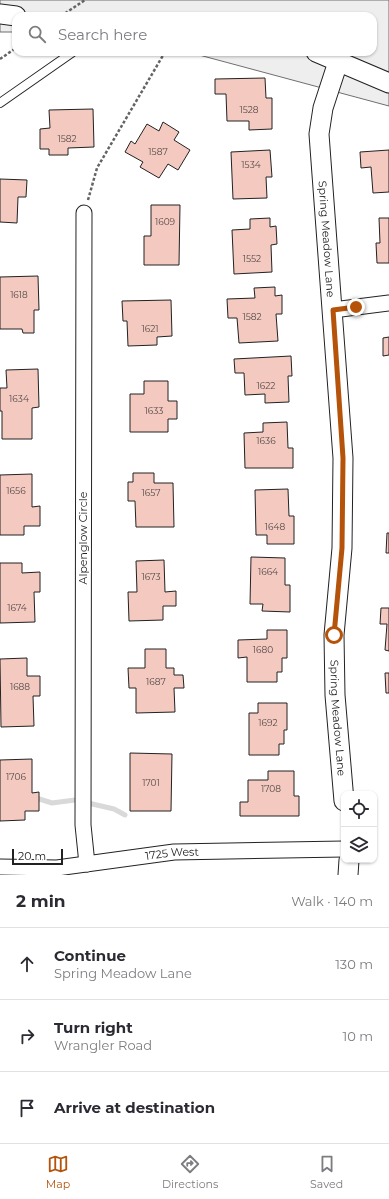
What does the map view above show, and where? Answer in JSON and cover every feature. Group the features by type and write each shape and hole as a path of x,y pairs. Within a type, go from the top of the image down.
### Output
{"street":[{"path":"0,14 12,16"},
{"path":"325,56 389,83"},
{"name":"Spring Meadow Lane","path":"338,62 323,108 319,134 343,458 342,548 334,635 335,695 343,791"},
{"name":"Alpenglow Circle","path":"84,213 83,825 87,864"},
{"path":"333,310 389,302"},
{"name":"1725 West","path":"0,867 57,868 174,852 341,849"},
{"path":"348,875 349,863"}],"lane":[{"path":"0,103 67,56"}],"path":[{"path":"67,12 85,0"},
{"path":"0,59 12,51"},
{"path":"84,213 97,168 164,56"}],"shaded area":[{"path":"0,0 389,0 389,106 203,56 377,56 377,12 12,12 12,32 0,32"}],"building":[{"path":"265,78 266,98 272,98 272,129 249,130 249,121 227,121 226,94 215,94 215,79"},
{"path":"93,109 94,147 68,148 68,155 49,155 49,149 40,149 40,129 50,128 49,110"},
{"path":"163,122 179,132 174,140 190,150 178,170 168,164 159,178 140,167 143,162 125,152 131,141 135,144 147,124 159,131"},
{"path":"270,150 272,177 266,177 267,198 233,199 231,152"},
{"path":"389,150 389,192 373,193 371,167 361,168 360,152"},
{"path":"0,179 27,180 26,197 18,197 17,223 0,222"},
{"path":"151,205 180,205 179,265 144,265 144,236 151,236"},
{"path":"270,218 270,227 276,226 277,244 271,245 272,272 234,274 232,230 250,229 250,219"},
{"path":"379,218 389,218 389,263 377,263 376,243 380,243"},
{"path":"38,276 39,310 34,310 34,333 23,333 22,329 0,329 0,277"},
{"path":"275,287 275,296 282,295 282,314 276,314 278,341 239,343 237,318 228,318 227,299 255,298 254,288"},
{"path":"171,300 172,336 157,337 157,345 128,346 127,321 123,321 122,301"},
{"path":"389,337 389,355 383,356 383,338"},
{"path":"291,356 292,376 288,376 289,402 265,403 265,394 245,395 244,373 235,373 234,359"},
{"path":"38,369 39,407 32,408 32,439 2,439 0,388 7,388 6,370"},
{"path":"144,381 168,381 168,401 177,401 177,419 168,419 168,432 130,432 130,394 144,394"},
{"path":"287,422 288,448 293,448 293,468 245,468 244,433 263,432 263,423"},
{"path":"133,473 154,473 154,483 173,483 174,527 136,527 135,501 128,501 128,482 133,482"},
{"path":"32,474 32,507 40,506 40,526 24,526 24,535 0,535 0,475"},
{"path":"288,489 289,516 294,516 294,544 267,544 267,535 256,535 255,490"},
{"path":"387,533 389,533 389,553 386,553"},
{"path":"251,557 285,558 285,585 290,585 290,612 262,611 263,604 250,604"},
{"path":"164,560 165,592 176,591 176,606 163,606 163,620 129,621 128,592 137,592 136,561"},
{"path":"0,563 22,563 22,573 40,572 40,592 34,592 35,622 0,623"},
{"path":"381,608 389,608 389,651 385,650 387,624 380,624"},
{"path":"267,630 287,630 287,658 282,658 282,672 277,672 277,682 247,682 247,657 238,658 238,640 267,639"},
{"path":"145,649 166,649 166,668 174,668 174,675 183,675 184,688 174,688 175,712 136,713 136,688 129,688 128,668 145,668"},
{"path":"27,658 27,676 40,676 40,696 33,696 34,726 1,727 0,659"},
{"path":"385,673 389,673 389,693 386,693"},
{"path":"258,703 287,703 287,730 284,730 284,744 279,744 279,755 249,755 249,713 258,713"},
{"path":"130,753 172,754 171,811 130,811"},
{"path":"32,759 32,793 39,792 39,811 25,811 25,820 0,821 0,760"},
{"path":"268,771 294,771 294,796 299,796 299,816 240,816 240,802 248,802 248,780 268,780"}],"waterway":[{"path":"33,797 52,803 75,800 114,809 125,815"}],"route":[{"path":"334,635 342,548 343,458 333,310 356,307"}]}
